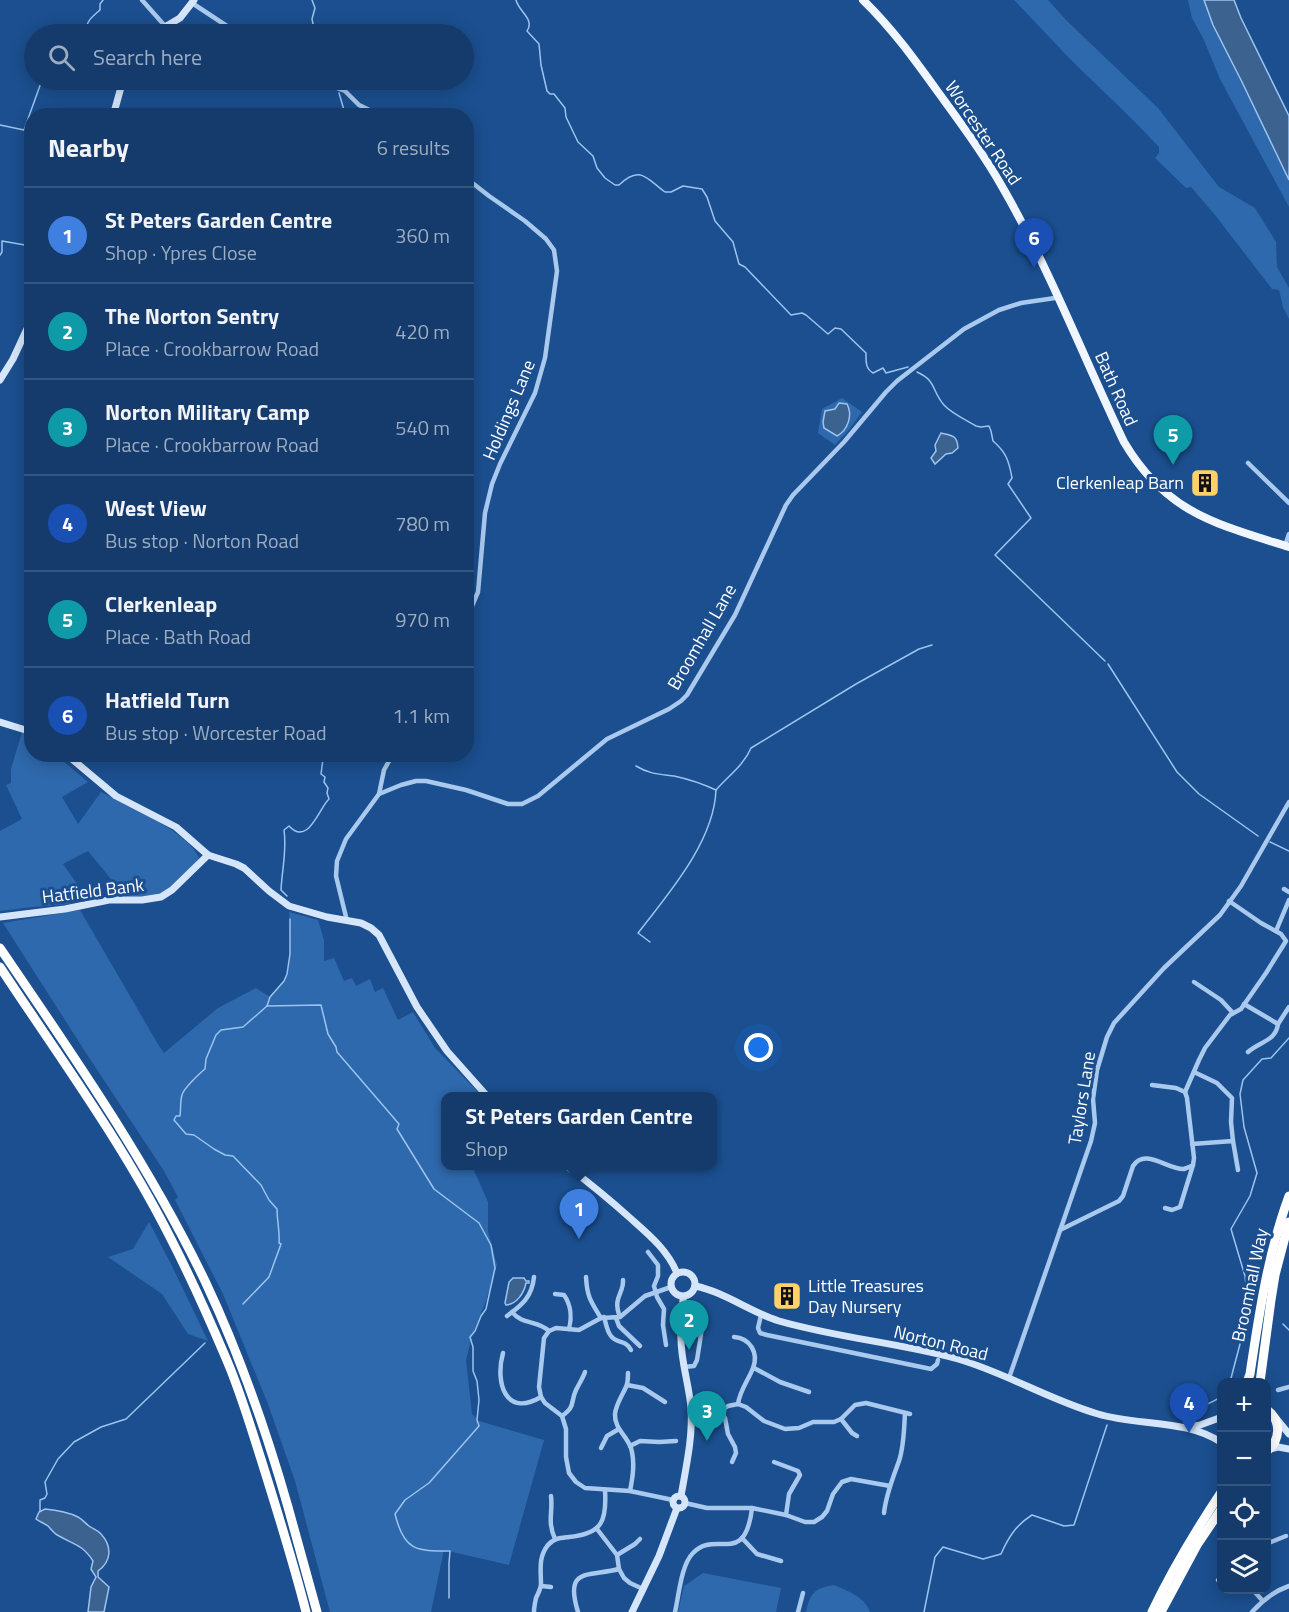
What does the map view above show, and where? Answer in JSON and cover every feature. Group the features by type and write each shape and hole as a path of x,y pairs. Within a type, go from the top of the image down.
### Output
{"highway":[{"path":"0,948 100,1098 150,1179 205,1282 237,1356 262,1425 288,1507 317,1612"},
{"path":"0,967 141,1184 196,1291 226,1357 243,1403 306,1612"},
{"name":"Broomhall Way","path":"1249,1378 1267,1274 1289,1196"},
{"name":"Broomhall Way","path":"1261,1378 1275,1275 1289,1222"},
{"path":"1271,1413 1277,1423 1277,1436 1271,1445"},
{"path":"1152,1612 1179,1558 1217,1497"},
{"path":"1161,1612 1197,1545 1217,1514"}],"main road":[{"name":"Worcester Road","path":"863,0 912,56 987,162 1013,205 1058,296"},
{"name":"Bath Road","path":"1058,296 1124,442 1150,478 1173,499 1197,515 1214,523 1287,546"}],"street":[{"path":"142,0 163,24"},
{"path":"169,24 180,18 193,2 225,24"},
{"path":"115,108 120,90"},
{"path":"340,90 365,108"},
{"name":"Holdings Lane","path":"474,184 546,239 554,250 557,271 548,349 541,376 492,484 485,513 478,592 474,601"},
{"name":"Broomhall Lane","path":"347,921 336,876 337,861 346,839 380,795 401,785 426,781 466,790 508,804 522,804 538,796 607,739 676,706 687,695 735,615 786,505 886,392 948,341 981,318 1021,303 1058,296"},
{"path":"0,380 24,335"},
{"path":"1248,463 1289,503"},
{"path":"1287,546 1289,534"},
{"path":"0,722 24,730"},
{"path":"75,762 109,791 176,827 208,855 244,868 289,906 371,928 379,935 417,1006 447,1051 483,1092"},
{"path":"380,795 384,770 388,762"},
{"name":"Taylors Lane","path":"1009,1378 1091,1141 1095,1123 1094,1085 1107,1037 1119,1017 1164,968 1220,915 1240,886 1289,802"},
{"name":"Hatfield Bank","path":"1,917 65,909 109,900 142,900 161,897 172,890 208,855"},
{"path":"1276,931 1289,900"},
{"path":"1166,1208 1172,1210 1180,1207 1193,1165 1185,1092 1194,1072 1205,1048 1233,1013 1241,1009 1287,940 1229,902"},
{"path":"1194,982 1221,1000 1233,1013"},
{"path":"1244,1004 1278,1024"},
{"path":"1248,1052 1271,1039 1289,1007"},
{"path":"1194,1072 1217,1083 1232,1098 1233,1141 1238,1170"},
{"path":"1152,1085 1176,1088 1185,1092"},
{"path":"1192,1143 1233,1141"},
{"path":"1059,1231 1119,1201 1123,1196 1133,1166 1141,1159 1147,1158 1178,1168 1193,1165"},
{"path":"572,1170 661,1247 673,1263 677,1273"},
{"path":"648,1252 658,1265 659,1271 654,1282 654,1292 664,1309 663,1324 666,1345"},
{"path":"677,1273 692,1275 695,1286 692,1293 683,1297 676,1295 671,1287 671,1281 677,1273"},
{"path":"507,1316 529,1297 534,1277"},
{"path":"586,1277 586,1292 603,1317 609,1334 612,1338 625,1342 631,1350"},
{"path":"623,1280 624,1287 618,1296 617,1305 619,1326 639,1346"},
{"name":"Norton Road","path":"695,1286 712,1291 761,1315 819,1331 957,1359 1097,1414 1128,1421 1180,1427 1217,1441"},
{"path":"671,1287 645,1296 618,1317 603,1317 579,1330 556,1328 549,1331 544,1338 539,1387 545,1403 562,1416 566,1429 566,1456 569,1473 576,1482 585,1488 630,1491 673,1500"},
{"path":"555,1294 565,1296 570,1311 569,1329"},
{"path":"681,1496 687,1462 691,1411 680,1337 683,1297"},
{"path":"561,1313 570,1311"},
{"path":"513,1312 518,1319 537,1323 549,1331"},
{"path":"761,1315 758,1328 760,1333 767,1335 931,1369 937,1365 938,1360"},
{"path":"684,1367 694,1366 697,1360 703,1321"},
{"path":"734,1337 741,1337 754,1350 754,1368 738,1404"},
{"path":"503,1353 499,1374 508,1398 519,1404 541,1397"},
{"path":"500,1362 509,1364"},
{"path":"542,1366 549,1368"},
{"path":"754,1368 780,1383 809,1392"},
{"path":"562,1416 572,1406 573,1397 585,1372"},
{"path":"628,1373 627,1384 615,1413 619,1429 630,1446 633,1460 634,1473 630,1491"},
{"path":"627,1384 661,1395 665,1402"},
{"path":"1278,1390 1289,1387"},
{"path":"691,1411 705,1414 721,1412 728,1406 738,1404 746,1407 764,1421 785,1429 799,1428 813,1422 828,1423 841,1419 855,1405 866,1403 908,1413 905,1444 892,1477 884,1513"},
{"path":"721,1412 735,1447 736,1453 732,1462"},
{"path":"1271,1412 1289,1434"},
{"path":"841,1419 855,1435 848,1440"},
{"name":"Norton Road","path":"1180,1427 1200,1425 1217,1419"},
{"path":"601,1448 607,1436 619,1429"},
{"path":"600,1433 607,1436"},
{"path":"668,1434 668,1442"},
{"path":"630,1446 640,1441 659,1443 676,1441"},
{"path":"1271,1449 1289,1449"},
{"path":"736,1453 742,1456"},
{"path":"774,1462 798,1471 800,1475 789,1494 786,1515"},
{"path":"838,1475 843,1482"},
{"path":"685,1503 709,1508 752,1508 813,1522 827,1511 833,1494 843,1482 851,1479 890,1486"},
{"path":"534,1612 541,1586 539,1569 545,1549 555,1539 590,1534 597,1529 605,1510 605,1490"},
{"path":"551,1496 550,1522 555,1539"},
{"path":"673,1500 676,1496 681,1496 685,1498 685,1503"},
{"path":"673,1500 677,1508"},
{"path":"677,1508 682,1507 685,1503"},
{"path":"877,1503 885,1505"},
{"path":"552,1505 560,1504"},
{"path":"632,1612 659,1556 677,1508"},
{"path":"675,1612 686,1564 693,1552 708,1545 729,1544 742,1538 750,1524 752,1508"},
{"path":"597,1529 617,1555 624,1578 644,1589"},
{"path":"1271,1542 1286,1536"},
{"path":"630,1538 635,1544"},
{"path":"742,1538 757,1554 781,1561"},
{"path":"617,1555 640,1539"},
{"path":"769,1566 771,1559"},
{"path":"578,1612 574,1590 575,1582 580,1576 620,1569"},
{"path":"541,1586 551,1587"},
{"path":"1252,1612 1262,1600 1289,1586"},
{"path":"798,1612 803,1593"},
{"path":"1257,1594 1262,1600"}],"shaded area":[{"path":"1014,0 1048,0 1158,108 1219,187 1255,208 1276,242 1277,267 1289,288 1289,319 1279,290 1272,289 1191,187 1186,188 1155,158 1159,153 1159,147"},
{"path":"1188,0 1204,0 1213,25 1289,180 1289,207 1220,79 1192,18"},
{"path":"1204,0 1234,0 1289,116 1289,180 1213,25"},
{"path":"842,398 862,412 835,445 818,433 822,409"},
{"path":"839,403 847,404 850,413 847,426 837,436 824,428 823,422 825,411 835,409"},
{"path":"941,433 954,437 958,448 946,454 935,464 931,458 936,451 935,445"},
{"path":"22,732 24,733 24,762 64,762 88,782 62,797 78,824 101,792 170,829 193,848 199,858 165,892 153,896 110,897 105,893 115,884 88,851 63,864 82,891 70,904 0,911 0,831 22,819 6,785 11,783 11,769"},
{"path":"80,910 164,1053 218,1008 256,988 270,997 286,977 289,967 291,943 289,912 318,920 324,940 324,961 334,958 344,981 352,978 356,986 370,979 375,992 383,988 398,1020 413,1012 435,1048 478,1092 441,1092 441,1170 474,1170 488,1202 488,1231 497,1265 466,1360 472,1414 479,1421 544,1440 509,1565 444,1550 431,1612 330,1612 295,1481 268,1404 223,1294 175,1200 178,1197 164,1171 3,923"},
{"path":"149,1222 208,1341 188,1334 162,1294 108,1257 133,1249"},
{"path":"513,1278 524,1278 529,1283 526,1283 524,1291 517,1300 506,1305 509,1282"},
{"path":"45,1509 78,1517 105,1539 109,1548 108,1558 98,1571 98,1577 109,1587 104,1612 88,1612 91,1587 96,1577 91,1569 93,1561 82,1548 57,1535 36,1519 39,1512"},
{"path":"703,1573 781,1588 776,1612 678,1612 684,1586"},
{"path":"834,1585 860,1598 870,1612 806,1612 814,1592"}],"waterway":[{"path":"88,24 100,10 103,0"},
{"path":"312,0 315,8 313,24"},
{"path":"516,0 528,19 527,31 539,44 547,91 554,94 565,108 566,117 578,142 593,156 597,168 605,178 619,185 632,176 643,176 665,192 671,192 683,186 702,189 715,221 733,242 739,264 745,267 791,315 802,313 806,315 828,334 835,328 841,329 866,353 867,367 873,373 883,368 886,373 908,367"},
{"path":"32,108 38,90"},
{"path":"339,93 343,108"},
{"path":"0,125 24,130"},
{"path":"0,255 2,241 24,245"},
{"path":"917,372 928,379 940,400 951,411 976,426 989,426 993,441 1006,457 1012,478 1008,484 1031,518 995,555 1105,661"},
{"path":"636,766 650,772 690,780 716,790 740,765 751,748 856,684 919,649 932,645"},
{"path":"1108,664 1177,772 1199,794 1258,836"},
{"path":"287,896 281,890 285,853 284,830 289,826 296,831 302,832 307,829 329,799 328,788 324,782 325,777 321,774 323,762"},
{"path":"650,942 638,933 688,866 698,848 707,829 716,790"},
{"path":"1270,842 1289,851"},
{"path":"243,1304 269,1277 281,1244 279,1243 277,1209 261,1185 233,1156 225,1155 194,1135 186,1134 174,1120 176,1116 180,1116 183,1092 205,1069 206,1059 216,1035 221,1030 243,1027 267,1006 270,997 284,981 290,954 290,919"},
{"path":"267,1006 321,1005 328,1034 337,1052 399,1124 397,1129 434,1189 479,1223 491,1245 495,1268 486,1309 470,1337 473,1347 473,1371 477,1381 479,1400 477,1420 479,1426 429,1483 405,1500 395,1514 407,1542 420,1549 450,1551 449,1598"},
{"path":"1231,1378 1240,1344 1247,1296 1245,1276 1231,1229 1250,1196 1257,1173 1244,1127 1240,1094 1243,1080 1262,1059 1271,1058 1289,1038"},
{"path":"1283,1324 1289,1330"},
{"path":"40,1511 40,1500 47,1494 45,1482 58,1459 74,1442 101,1427 126,1419 205,1343"},
{"path":"1195,1412 1217,1399"},
{"path":"924,1612 935,1557 943,1547 983,1559 1001,1554 1013,1532 1032,1515 1064,1526 1074,1525 1107,1425"}],"place":[{"name":"Hatfield Turn","path":"1034,268"},
{"name":"Clerkenleap","path":"1173,465"},
{"name":"Clerkenleap Barn","path":"1205,483"},
{"name":"St Peters Garden Centre","path":"579,1239"},
{"name":"Little Treasures Day Nursery","path":"787,1296"},
{"name":"The Norton Sentry","path":"689,1350"},
{"name":"West View","path":"1189,1433"},
{"name":"Norton Military Camp","path":"707,1441"}]}
